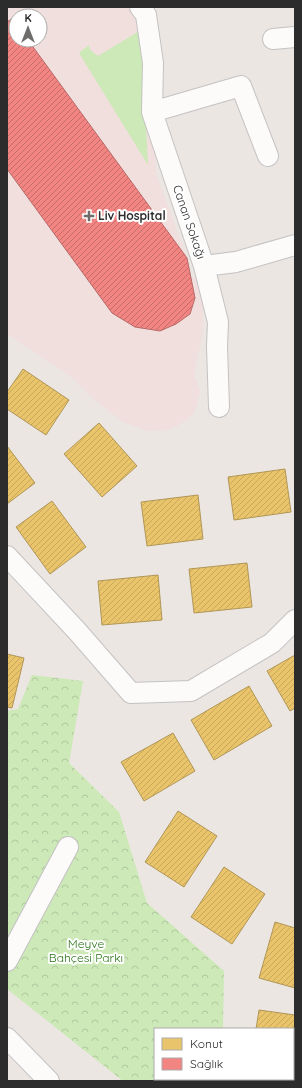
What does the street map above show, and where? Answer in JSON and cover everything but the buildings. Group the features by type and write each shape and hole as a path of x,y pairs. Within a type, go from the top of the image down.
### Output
{"street":[{"name":"Canan Sokağı","path":"140,7 146,15 153,63 152,112 204,266 236,262 295,245"},
{"path":"273,39 295,37"},
{"path":"152,112 241,86 268,156"},
{"path":"204,266 218,322 217,346 220,407"},
{"path":"7,556 77,631 131,694 192,690 272,643 295,620"},
{"path":"7,961 68,847"},
{"path":"7,1038 49,1081"}],"shaded area":[{"name":"Liv Hospital","path":"7,7 140,7 153,63 156,173 187,258 191,278 203,278 203,332 194,374 200,391 195,411 187,420 170,430 147,431 123,422 97,402 70,376 7,334"}],"green space":[{"path":"141,30 148,165 79,53 89,45 90,50 98,56"},
{"name":"Meyve Bahçesi Parkı","path":"32,675 83,681 69,763 119,812 147,903 224,971 223,1028 154,1028 154,1080 243,1081 123,1081 7,989 7,711 18,709"}],"place":[{"name":"Liv Hospital","path":"89,216"}]}
